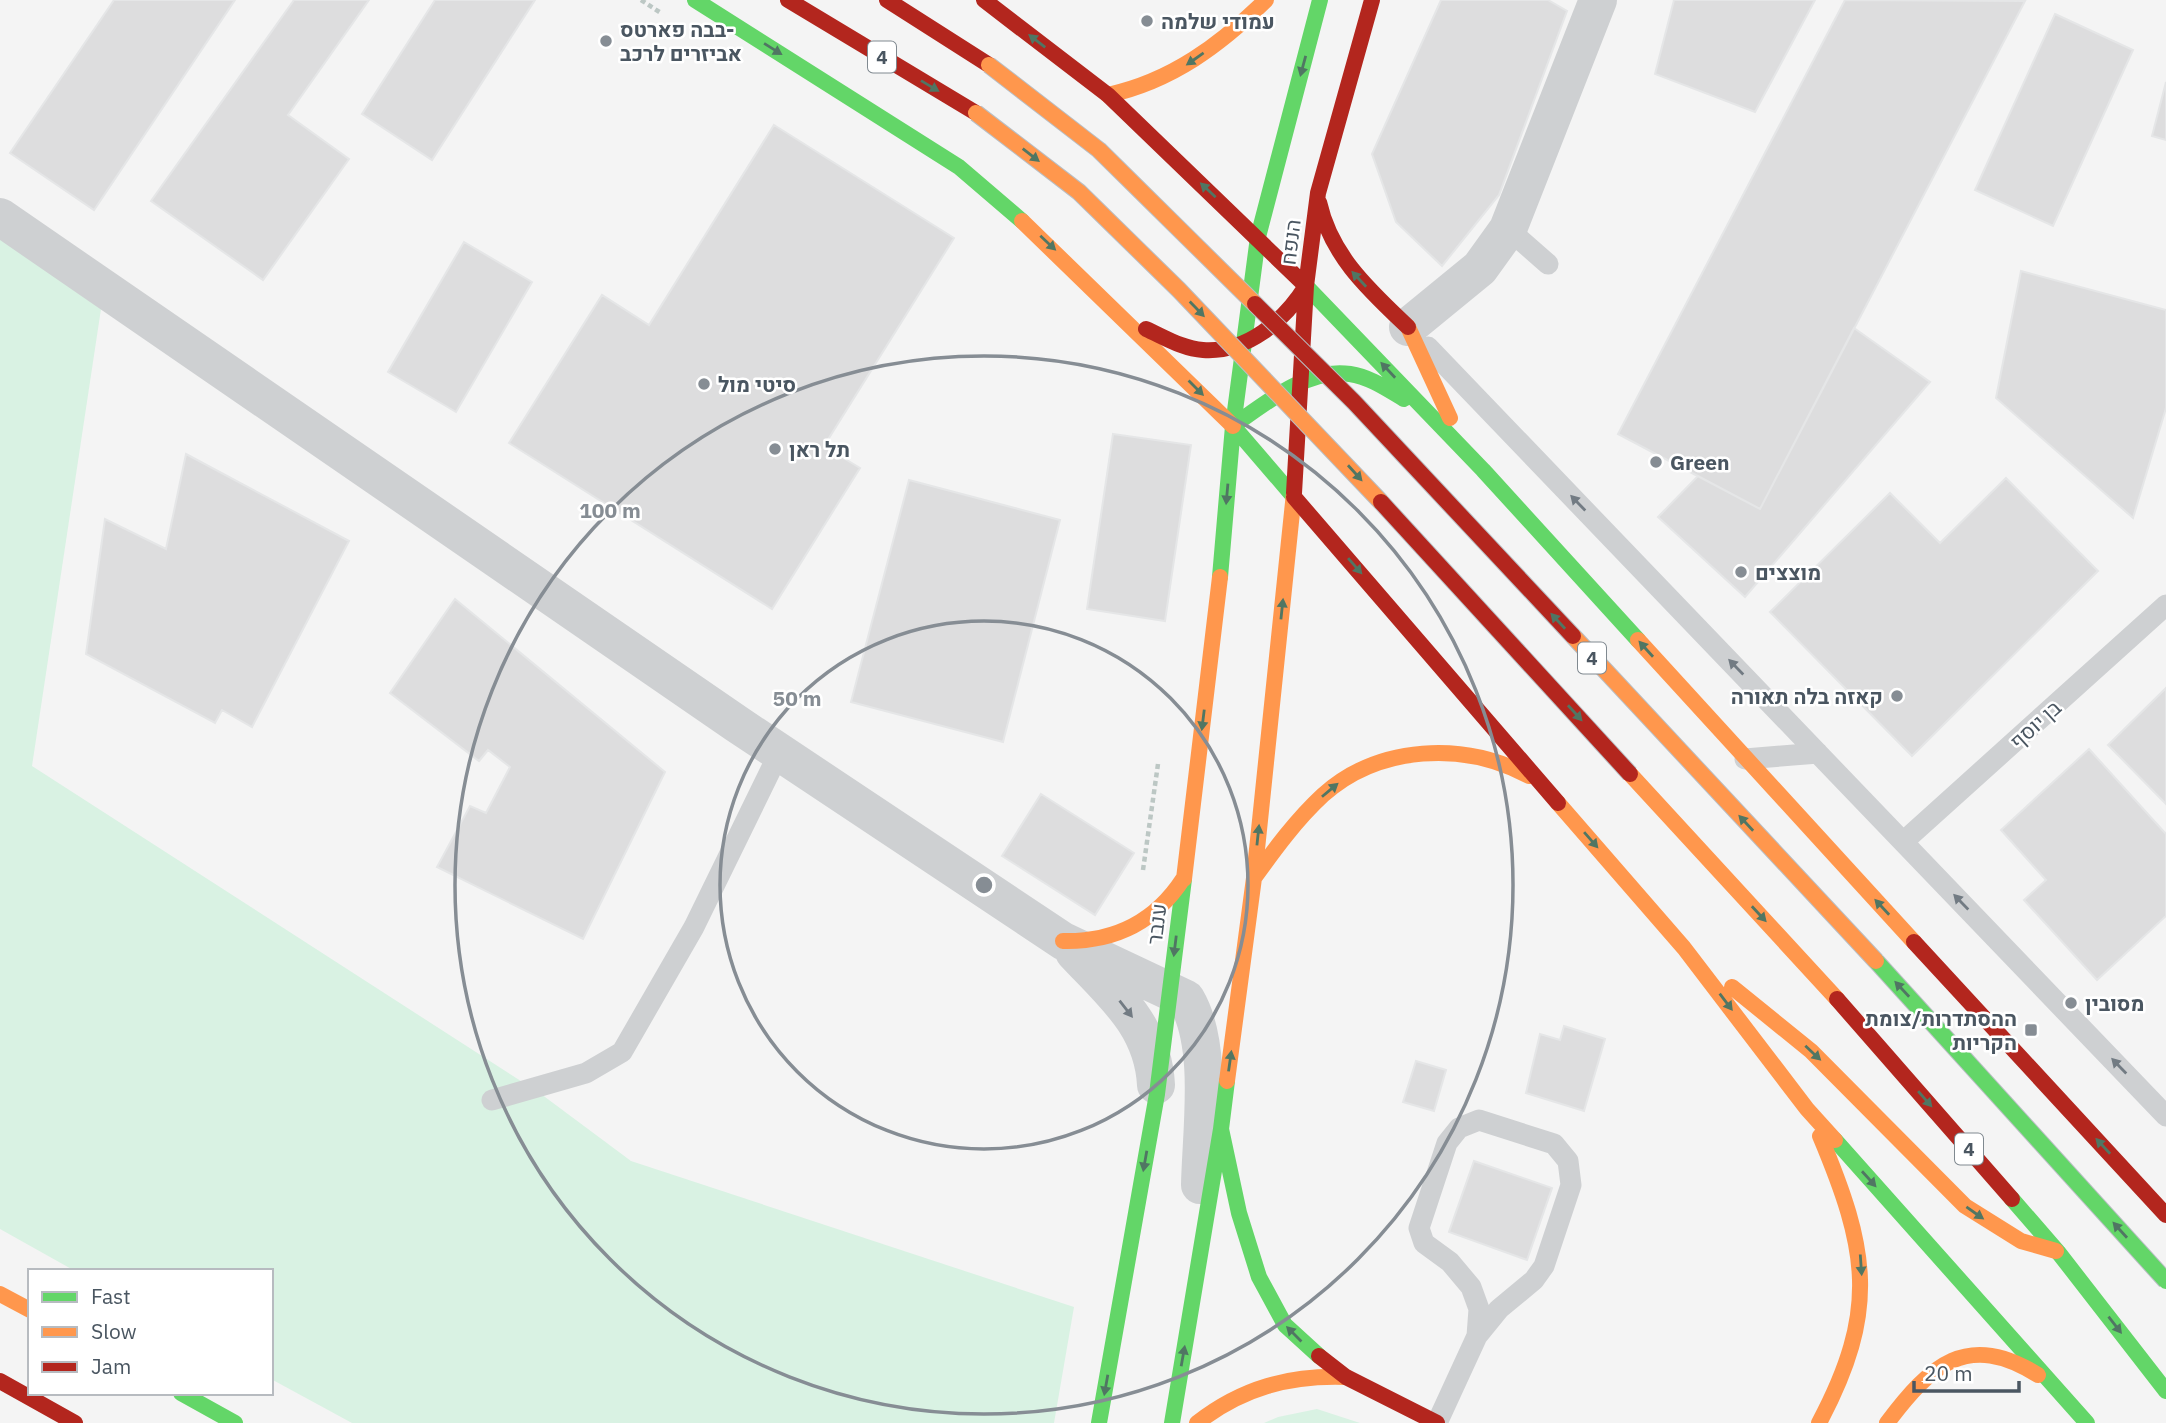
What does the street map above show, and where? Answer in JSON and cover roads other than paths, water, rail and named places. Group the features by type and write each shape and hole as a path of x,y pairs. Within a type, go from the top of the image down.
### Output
{"main road":[{"path":"695,0 959,167 1048,243 1233,426 1684,948 1807,1109 2087,1423"},
{"name":"4","path":"788,0 976,113 1079,192 1281,395 1881,1047 2058,1252 2166,1391"},
{"name":"4","path":"887,0 989,65 1098,150 1354,402 1943,1033 2166,1281"},
{"path":"984,0 1108,95 1306,286 1483,470 1745,759 2166,1214"},
{"path":"1108,95 1134,91 1190,64 1244,23 1266,0"},
{"name":"הנפח","path":"1233,426 1258,237 1320,0"},
{"name":"הנפח","path":"1294,496 1306,286 1318,193 1372,0"},
{"path":"1318,193 1323,223 1335,250 1354,275 1408,327 1440,401 1483,470"},
{"path":"1113,306 1143,327 1186,346 1216,349 1244,341 1283,319 1295,306 1306,286"},
{"path":"1233,426 1272,400 1302,386 1323,377 1352,374 1377,383 1434,420"},
{"name":"ענבר","path":"1099,1423 1157,1094 1215,632 1233,426"},
{"path":"1172,1423 1221,1129 1254,878 1294,496"},
{"path":"1254,878 1288,831 1323,796 1358,769 1380,760 1408,755 1467,752 1499,761 1546,788"},
{"path":"1063,941 1085,943 1099,940 1136,924 1168,903 1183,879"},
{"path":"1684,948 1811,1051 1965,1206 2021,1241 2058,1252"},
{"path":"1807,1109 1849,1214 1860,1251 1862,1281 1852,1359 1819,1423"},
{"path":"1221,1129 1239,1213 1271,1303 1285,1325 1305,1345 1346,1377 1437,1423"},
{"path":"0,1294 28,1309"},
{"path":"1887,1423 1918,1383 1931,1372 1975,1353 2011,1359 2035,1372 2061,1394"},
{"path":"1197,1423 1219,1404 1258,1386 1309,1376 1346,1377"},
{"path":"0,1381 75,1423"},
{"path":"185,1395 235,1423"}],"street":[{"path":"1408,327 1480,268 1508,229 1598,0"},
{"path":"0,217 779,753 1063,941 1170,989 1186,999 1194,1011 1202,1057 1198,1273"},
{"path":"1063,941 1121,1002 1146,1035 1156,1071 1157,1094"}],"lane":[{"path":"1508,229 1548,264"},
{"path":"1408,327 2166,1116"},
{"name":"בן יוסף","path":"1903,842 2166,605"},
{"path":"492,1100 586,1073 622,1052 694,927 779,753"},
{"path":"1745,759 1818,753"},
{"path":"1437,1423 1477,1336 1499,1309 1534,1280 1544,1266 1571,1185 1568,1161 1554,1144 1479,1120 1460,1128 1447,1143 1419,1228 1424,1243 1450,1262 1471,1287 1479,1309 1477,1336"}],"place":[{"name":"עמודי שלמה","path":"1147,21"},
{"name":"בבה פארטס- אביזרים לרכב","path":"606,41"},
{"name":"סיטי מול","path":"704,384"},
{"name":"תל ראן","path":"775,449"},
{"name":"Green","path":"1656,462"},
{"name":"מוצצים","path":"1741,572"},
{"name":"קאזה בלה תאורה","path":"1897,696"},
{"name":"מסובין","path":"2071,1003"},
{"name":"ההסתדרות/צומת הקריות","path":"2031,1030"}]}
